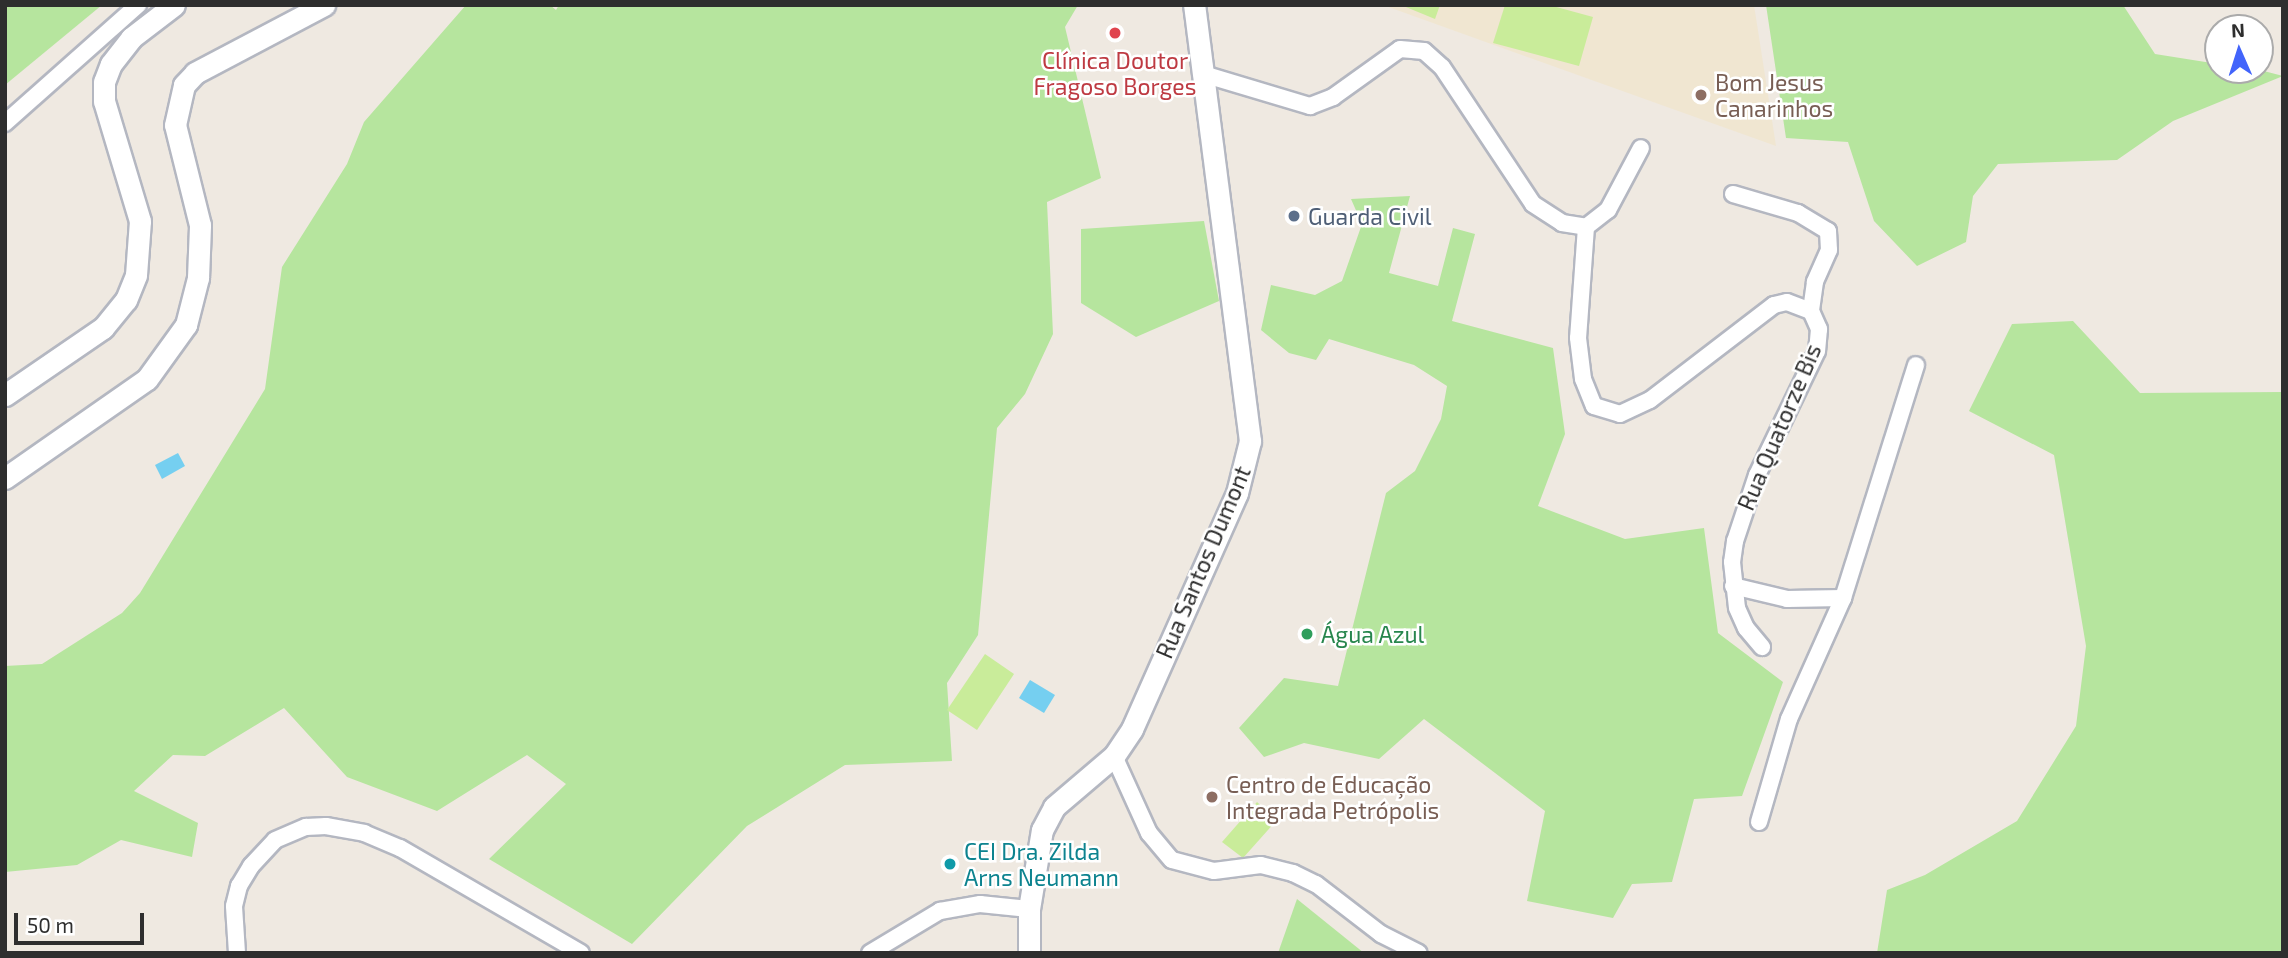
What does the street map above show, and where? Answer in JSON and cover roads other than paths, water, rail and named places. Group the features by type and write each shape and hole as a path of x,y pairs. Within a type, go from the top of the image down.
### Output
{"main road":[{"path":"5,395 103,328 126,300 136,275 140,221 104,101 104,82 111,64 131,38 174,5"},
{"path":"5,478 146,379 186,325 198,278 200,235 175,125 184,85 219,60 324,5"},
{"name":"Rua Santos Dumont","path":"1029,953 1029,909 1034,863 1054,807 1114,757 1132,729 1237,494 1250,441 1194,5"}],"street":[{"path":"5,124 138,5"},
{"path":"1203,74 1310,106 1333,97 1400,49 1424,51 1442,67 1533,204 1562,223 1586,227 1608,210 1641,148"},
{"name":"Rua Quatorze Bis","path":"1733,194 1798,213 1828,231 1829,250 1815,282 1811,311 1819,329 1817,351 1743,507 1732,562 1733,586 1746,628 1762,647"},
{"name":"Rua Quatorze Bis","path":"1586,227 1578,338 1583,379 1594,406 1605,411 1620,414 1650,400 1774,305 1787,302 1811,311"},
{"path":"1759,822 1789,719 1843,598 1916,365"},
{"path":"1733,586 1787,599 1843,598"},
{"path":"1114,757 1149,833 1172,860 1214,871 1261,865 1293,873 1316,884 1381,934 1419,953"},
{"path":"237,953 234,906 239,886 251,866 275,840 306,827 326,826 364,833 400,848 581,953"},
{"path":"870,953 940,911 980,904 1029,909"}],"water":[{"path":"178,453 185,466 162,479 155,465"},
{"path":"1030,680 1055,695 1044,713 1019,698"}],"place":[{"name":"Clínica Doutor Fragoso Borges","path":"1115,33"},
{"name":"Bom Jesus Canarinhos","path":"1701,95"},
{"name":"Guarda Civil","path":"1294,216"},
{"name":"Água Azul","path":"1307,634"},
{"name":"Centro de Educação Integrada Petrópolis","path":"1212,797"},
{"name":"CEI Dra. Zilda Arns Neumann","path":"950,864"}]}
